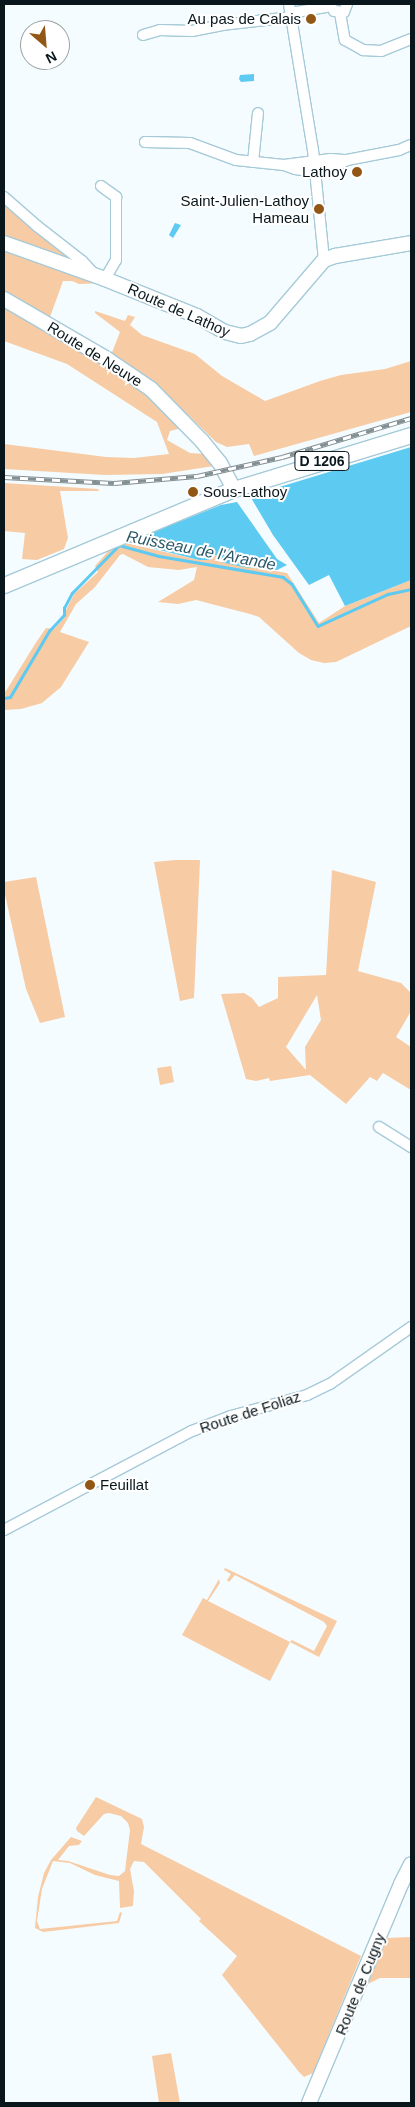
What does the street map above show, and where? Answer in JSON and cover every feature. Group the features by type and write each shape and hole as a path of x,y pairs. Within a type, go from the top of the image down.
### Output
{"main road":[{"name":"D 1206","path":"4,585 234,490 411,435"}],"street":[{"path":"143,36 160,30 192,31 331,5 334,11 340,13 346,10 347,4"},
{"path":"291,11 315,167 324,260 335,256 411,243"},
{"path":"340,13 345,40 363,50 381,51 411,39"},
{"path":"253,162 258,113"},
{"path":"145,142 190,143 227,158 284,165 297,162 315,167 331,159 347,160 399,150 411,145"},
{"path":"4,243 100,277 116,260 116,197 101,186"},
{"name":"Route de Lathoy","path":"4,197 100,277 197,316 225,332 241,336 250,334 270,323 315,268 324,260"},
{"name":"Route de Neuve","path":"4,299 107,359 151,389 202,441 220,463 234,490"},
{"path":"379,1127 411,1147"},
{"name":"Route de Foliaz","path":"4,1530 192,1431 231,1416 307,1395 330,1384 411,1327"},
{"name":"Route de Cugny","path":"309,2103 411,1864"}],"shaded area":[{"path":"4,201 44,238 69,257 68,260 4,236"},
{"path":"4,250 106,283 79,284 72,281 63,281 50,317 4,291"},
{"path":"4,306 139,387 182,428 170,431 167,440 190,453 206,454 214,466 162,474 105,475 4,469 4,444 106,457 134,458 169,454 157,422 67,364 4,341"},
{"path":"95,311 125,321 128,315 135,317 130,325 142,335 195,354 222,376 265,401 341,375 385,369 411,361 411,412 254,456 249,444 227,447 216,442 158,386 111,355 120,332 95,313"},
{"path":"4,483 98,489 99,491 60,491 68,538 64,549 37,560 22,559 25,533 4,531"},
{"path":"122,542 199,560 210,560 215,555 220,556 221,562 287,573 319,623 345,606 411,580 411,626 336,662 324,663 311,660 299,653 259,617 196,600 178,604 158,602 194,580 197,567 179,570 148,567 123,554 120,555 95,587 76,604 60,632 89,642 61,687 42,703 21,709 4,710 4,691 6,691 46,628 54,629 64,618 74,594 98,572 95,566 112,547"},
{"path":"200,860 194,998 180,1001 154,862"},
{"path":"332,870 376,882 358,971 401,983 411,993 411,1011 396,1037 411,1047 411,1090 383,1073 377,1081 370,1077 346,1104 310,1075 270,1081 269,1078 256,1081 246,1079 221,994 244,993 252,998 259,1007 278,998 278,977 326,975","holes":["317,995 321,1020 305,1047 306,1070 286,1047"]},
{"path":"36,877 65,1017 40,1023 26,989 4,890 4,882"},
{"path":"171,1066 174,1082 160,1085 157,1068"},
{"path":"225,1568 337,1621 319,1657 290,1642 292,1640 314,1651 327,1626 324,1622 235,1575 229,1582 227,1580 231,1574 224,1570"},
{"path":"219,1579 220,1583 208,1601 290,1642 270,1681 182,1635 203,1598 207,1600"},
{"path":"96,1797 142,1819 144,1827 141,1844 361,1956 313,2073 304,2077 299,2072 222,1975 237,1956 199,1921 201,1919 144,1862 134,1861 130,1869 134,1891 133,1906 120,1908 119,1881 95,1875 70,1863 53,1861 42,1889 37,1921 40,1929 117,1921 120,1912 122,1913 119,1923 43,1932 35,1928 38,1897 44,1873 51,1860 71,1837 82,1841 79,1845 69,1846 58,1860 68,1861 110,1875 119,1876 125,1871 130,1830 128,1823 121,1816 109,1813 104,1814 84,1836 77,1831 76,1828"},
{"path":"411,1937 411,1978 380,1978 368,1984 386,1938"},
{"path":"171,2053 180,2103 159,2103 152,2056"}],"water":[{"path":"254,74 254,81 241,82 239,79 240,75"},
{"path":"175,223 181,225 173,238 169,235"},
{"path":"411,447 411,580 345,606 329,575 309,585 273,535 250,496"},
{"path":"237,502 277,559 287,565 277,570 243,567 221,562 220,556 215,555 210,560 199,560 128,542 221,505"}],"waterway":[{"name":"Ruisseau de l'Arande","path":"4,698 10,697 49,631 64,615 64,608 72,593 119,545 159,556 283,577 292,584 318,626 388,594 411,589"}],"railway":[{"path":"4,477 114,483 197,476 282,457 411,418"}],"place":[{"name":"Au pas de Calais","path":"311,19"},
{"name":"Lathoy","path":"357,172"},
{"name":"Saint-Julien-Lathoy Hameau","path":"319,209"},
{"name":"Sous-Lathoy","path":"193,492"},
{"name":"Feuillat","path":"90,1485"}]}
